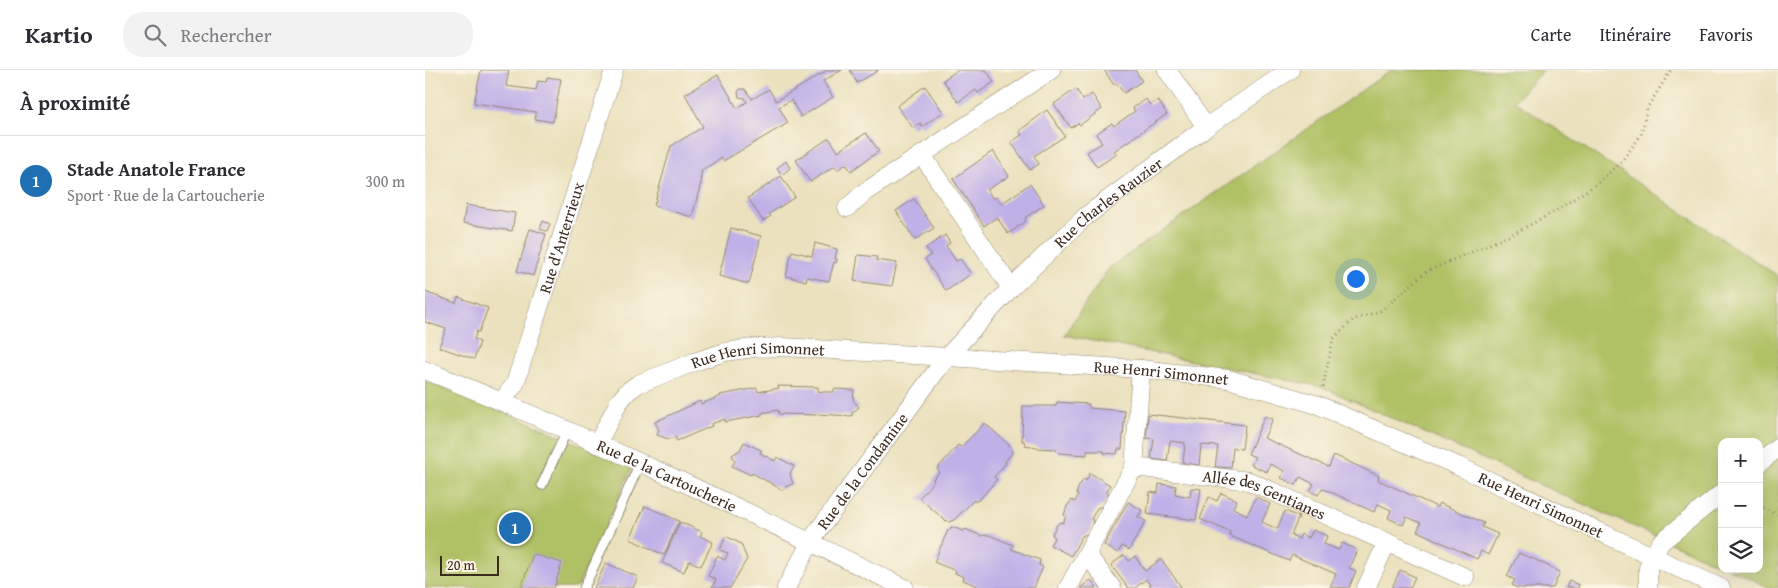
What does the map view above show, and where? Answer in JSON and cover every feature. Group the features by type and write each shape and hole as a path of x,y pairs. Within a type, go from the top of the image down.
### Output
{"street":[{"name":"Rue d'Anterrieux","path":"502,401 515,384 615,70"},
{"path":"847,208 865,192 1051,70"},
{"path":"1167,70 1206,127"},
{"name":"Rue Charles Rauzier","path":"946,358 1011,288 1085,216 1206,127 1290,70"},
{"path":"923,155 1011,288"},
{"name":"Rue Henri Simonnet","path":"597,444 619,402 637,384 725,352 753,348 783,347 1141,369 1228,379 1318,405 1458,466 1721,588"},
{"name":"Rue de la Condamine","path":"786,588 810,542 946,358"},
{"path":"1068,588 1134,467 1141,369"},
{"name":"Rue de la Cartoucherie","path":"425,370 567,430 905,588"},
{"path":"1763,460 1778,448"},
{"name":"Allée des Gentianes","path":"1134,467 1249,480 1465,577"},
{"path":"1648,588 1648,568 1660,543 1718,496"},
{"path":"1366,588 1387,542"},
{"path":"1087,554 1112,588"}],"lane":[{"path":"542,485 567,430"},
{"path":"585,588 640,464"}],"path":[{"path":"1318,405 1333,340 1353,320 1382,310 1427,271 1511,235 1545,217 1598,183 1621,162 1641,135 1647,108 1671,70"},
{"path":"1763,508 1778,515"}],"green space":[{"path":"1391,70 1543,70 1514,101 1778,276 1778,588 1771,588 1738,573 1763,573 1763,438 1718,438 1718,564 1322,387 1064,335 1109,268"},
{"path":"425,381 545,429 632,468 577,588 425,588"}],"building":[{"path":"481,70 509,70 506,86 536,90 538,81 546,82 547,77 561,79 553,122 535,119 536,112 474,103"},
{"path":"828,70 842,70 823,81 833,97 801,117 791,100 779,107 788,123 723,161 722,158 702,170 700,179 702,179 692,217 654,206 671,146 703,127 685,94 718,75 737,108 747,102 745,98 739,97 738,92 740,89 745,89 752,99 769,89 776,101"},
{"path":"850,70 879,70 857,83"},
{"path":"958,70 986,70 994,82 978,93 976,90 958,102 943,80"},
{"path":"1104,70 1135,70 1142,81 1124,93 1116,83 1114,85"},
{"path":"925,86 943,112 922,127 920,123 913,128 897,106"},
{"path":"1076,89 1083,100 1092,94 1102,109 1080,125 1078,123 1071,128 1054,104"},
{"path":"1146,99 1150,105 1158,100 1167,114 1114,151 1117,154 1097,167 1087,152 1102,143 1096,134 1112,123 1114,126 1135,111 1133,108"},
{"path":"1047,110 1065,136 1034,156 1039,164 1030,170 1011,142 1022,135 1019,131"},
{"path":"866,133 879,151 851,171 846,164 837,170 835,166 810,182 796,160 829,138 838,151"},
{"path":"993,151 1009,176 987,190 993,199 996,197 1001,204 1030,184 1044,205 1026,217 1025,222 1008,234 997,217 984,226 953,179"},
{"path":"786,161 790,168 782,175 777,168"},
{"path":"781,176 795,197 769,214 771,216 763,221 748,198"},
{"path":"914,199 934,228 915,240 896,211"},
{"path":"466,205 515,213 512,231 463,223"},
{"path":"543,221 550,224 547,231 540,229"},
{"path":"731,228 761,236 749,284 719,276"},
{"path":"530,229 546,234 533,276 517,271"},
{"path":"945,235 950,243 946,246 956,261 960,259 971,274 946,291 925,259 931,255 926,248"},
{"path":"815,243 837,249 836,263 834,262 829,281 807,277 806,281 786,276 792,251 812,256"},
{"path":"858,255 877,257 876,260 897,263 892,286 854,281"},
{"path":"425,292 456,303 458,297 488,308 479,332 477,331 474,339 480,342 474,359 439,347 446,329 425,322"},
{"path":"778,386 818,387 818,391 825,392 834,392 834,389 854,390 853,400 859,407 852,413 852,416 779,414 778,410 725,422 725,419 677,441 675,437 668,439 657,435 659,430 655,422 700,401 701,404 720,395 757,388 758,392 779,388"},
{"path":"1057,402 1089,404 1089,408 1125,411 1122,449 1118,449 1117,454 1104,453 1104,451 1087,451 1087,455 1059,453 1055,449 1025,445 1024,441 1022,441 1023,406 1056,406"},
{"path":"1148,414 1245,425 1242,449 1233,448 1231,468 1215,467 1218,446 1201,445 1199,465 1183,463 1185,443 1170,441 1167,461 1151,459 1154,439 1146,438"},
{"path":"1265,416 1273,419 1264,438 1329,467 1334,455 1379,476 1378,480 1437,507 1439,503 1484,523 1482,527 1498,534 1488,555 1481,551 1477,559 1417,531 1421,523 1407,517 1403,525 1388,518 1391,510 1378,504 1374,512 1322,488 1318,495 1310,491 1314,484 1300,477 1296,485 1281,478 1284,471 1270,464 1267,472 1251,465 1255,457 1248,454"},
{"path":"985,423 1011,447 1012,453 994,477 997,479 981,498 973,501 954,520 946,521 919,498 940,472 937,469 958,445 961,447"},
{"path":"744,442 761,450 760,453 775,461 777,457 794,466 790,474 793,484 785,487 783,490 752,473 751,475 732,466 735,461 732,455 740,450"},
{"path":"1090,473 1110,485 1107,491 1108,496 1103,506 1097,508 1091,519 1093,520 1091,530 1082,536 1071,556 1050,545 1055,537 1052,535 1057,525 1060,522 1063,523 1067,506 1072,500 1075,502 1079,486 1084,479 1086,481"},
{"path":"1159,484 1176,486 1175,494 1190,497 1191,488 1201,489 1196,520 1147,514 1150,492 1158,493"},
{"path":"1221,493 1237,500 1233,508 1247,515 1256,497 1270,504 1262,522 1277,529 1285,511 1299,517 1291,535 1299,539 1301,534 1309,538 1313,530 1327,536 1324,544 1339,550 1342,543 1357,550 1349,568 1356,571 1349,588 1330,587 1336,574 1292,555 1289,561 1230,536 1230,532 1200,519 1209,497 1217,501"},
{"path":"1128,502 1142,510 1138,517 1146,521 1129,550 1122,546 1118,553 1104,545"},
{"path":"645,506 679,521 664,555 630,539"},
{"path":"680,522 702,532 700,536 713,542 701,566 689,561 684,572 662,563"},
{"path":"951,527 964,531 965,529 982,536 989,535 1013,545 1011,549 1040,560 1039,565 1043,567 1034,588 982,588 963,580 964,577 955,573 956,571 934,562"},
{"path":"726,536 741,544 747,559 730,588 712,588 716,579 708,576 717,556 725,560 728,553 720,550"},
{"path":"1519,553 1560,572 1553,588 1517,588 1512,585 1515,580 1507,576"},
{"path":"533,554 562,563 554,588 521,588"},
{"path":"1124,555 1129,561 1135,556 1145,571 1161,559 1182,588 1152,588 1146,579 1135,588 1128,588 1111,565"},
{"path":"606,563 638,577 633,588 594,588"},
{"path":"1400,570 1415,577 1410,588 1392,588"},
{"path":"1091,580 1097,588 1080,588"},
{"path":"1569,581 1579,585 1578,588 1566,588"}],"place":[{"name":"Stade Anatole France","path":"515,528"}]}
